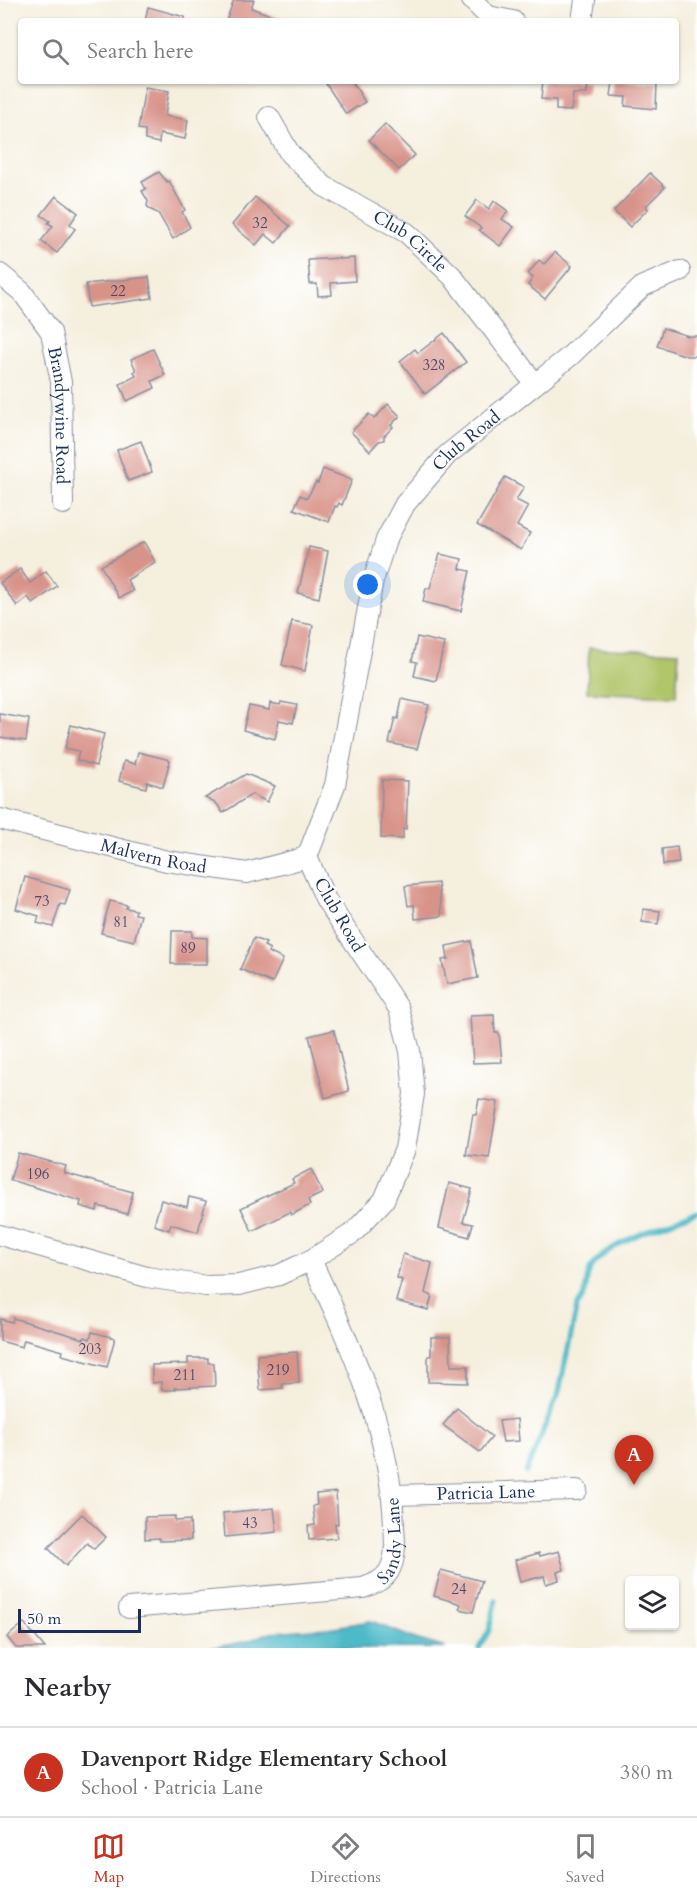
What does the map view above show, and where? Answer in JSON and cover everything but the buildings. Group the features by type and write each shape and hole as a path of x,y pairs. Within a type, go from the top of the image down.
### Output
{"street":[{"path":"472,0 488,16 498,18"},
{"path":"582,18 585,0"},
{"name":"Club Circle","path":"269,117 290,154 324,186 407,233 452,276 535,384"},
{"name":"Club Road","path":"0,1235 147,1277 206,1286 239,1285 279,1275 311,1260 353,1233 384,1200 405,1149 414,1095 410,1051 399,1009 326,900 307,857 335,786 373,581 386,540 405,504 447,455 570,356 643,286 680,271"},
{"name":"Brandywine Road","path":"0,274 22,292 51,332 61,382 63,504"},
{"name":"Malvern Road","path":"0,819 167,861 247,873 307,857"},
{"name":"Sandy Lane","path":"129,1608 363,1588 380,1581 390,1570 395,1549 394,1495 369,1393 311,1260"},
{"name":"Patricia Lane","path":"394,1495 577,1490"}],"green space":[{"path":"589,648 679,652 676,696 587,692"}],"water":[{"path":"371,1621 415,1639 446,1648 211,1648 248,1641 271,1632 328,1628"}],"waterway":[{"path":"526,1472 559,1392 577,1306 584,1295 591,1268 600,1258 624,1241 697,1212"},
{"path":"479,1648 489,1631 496,1600"}],"place":[{"name":"Davenport Ridge Elementary School","path":"634,1485"}]}
